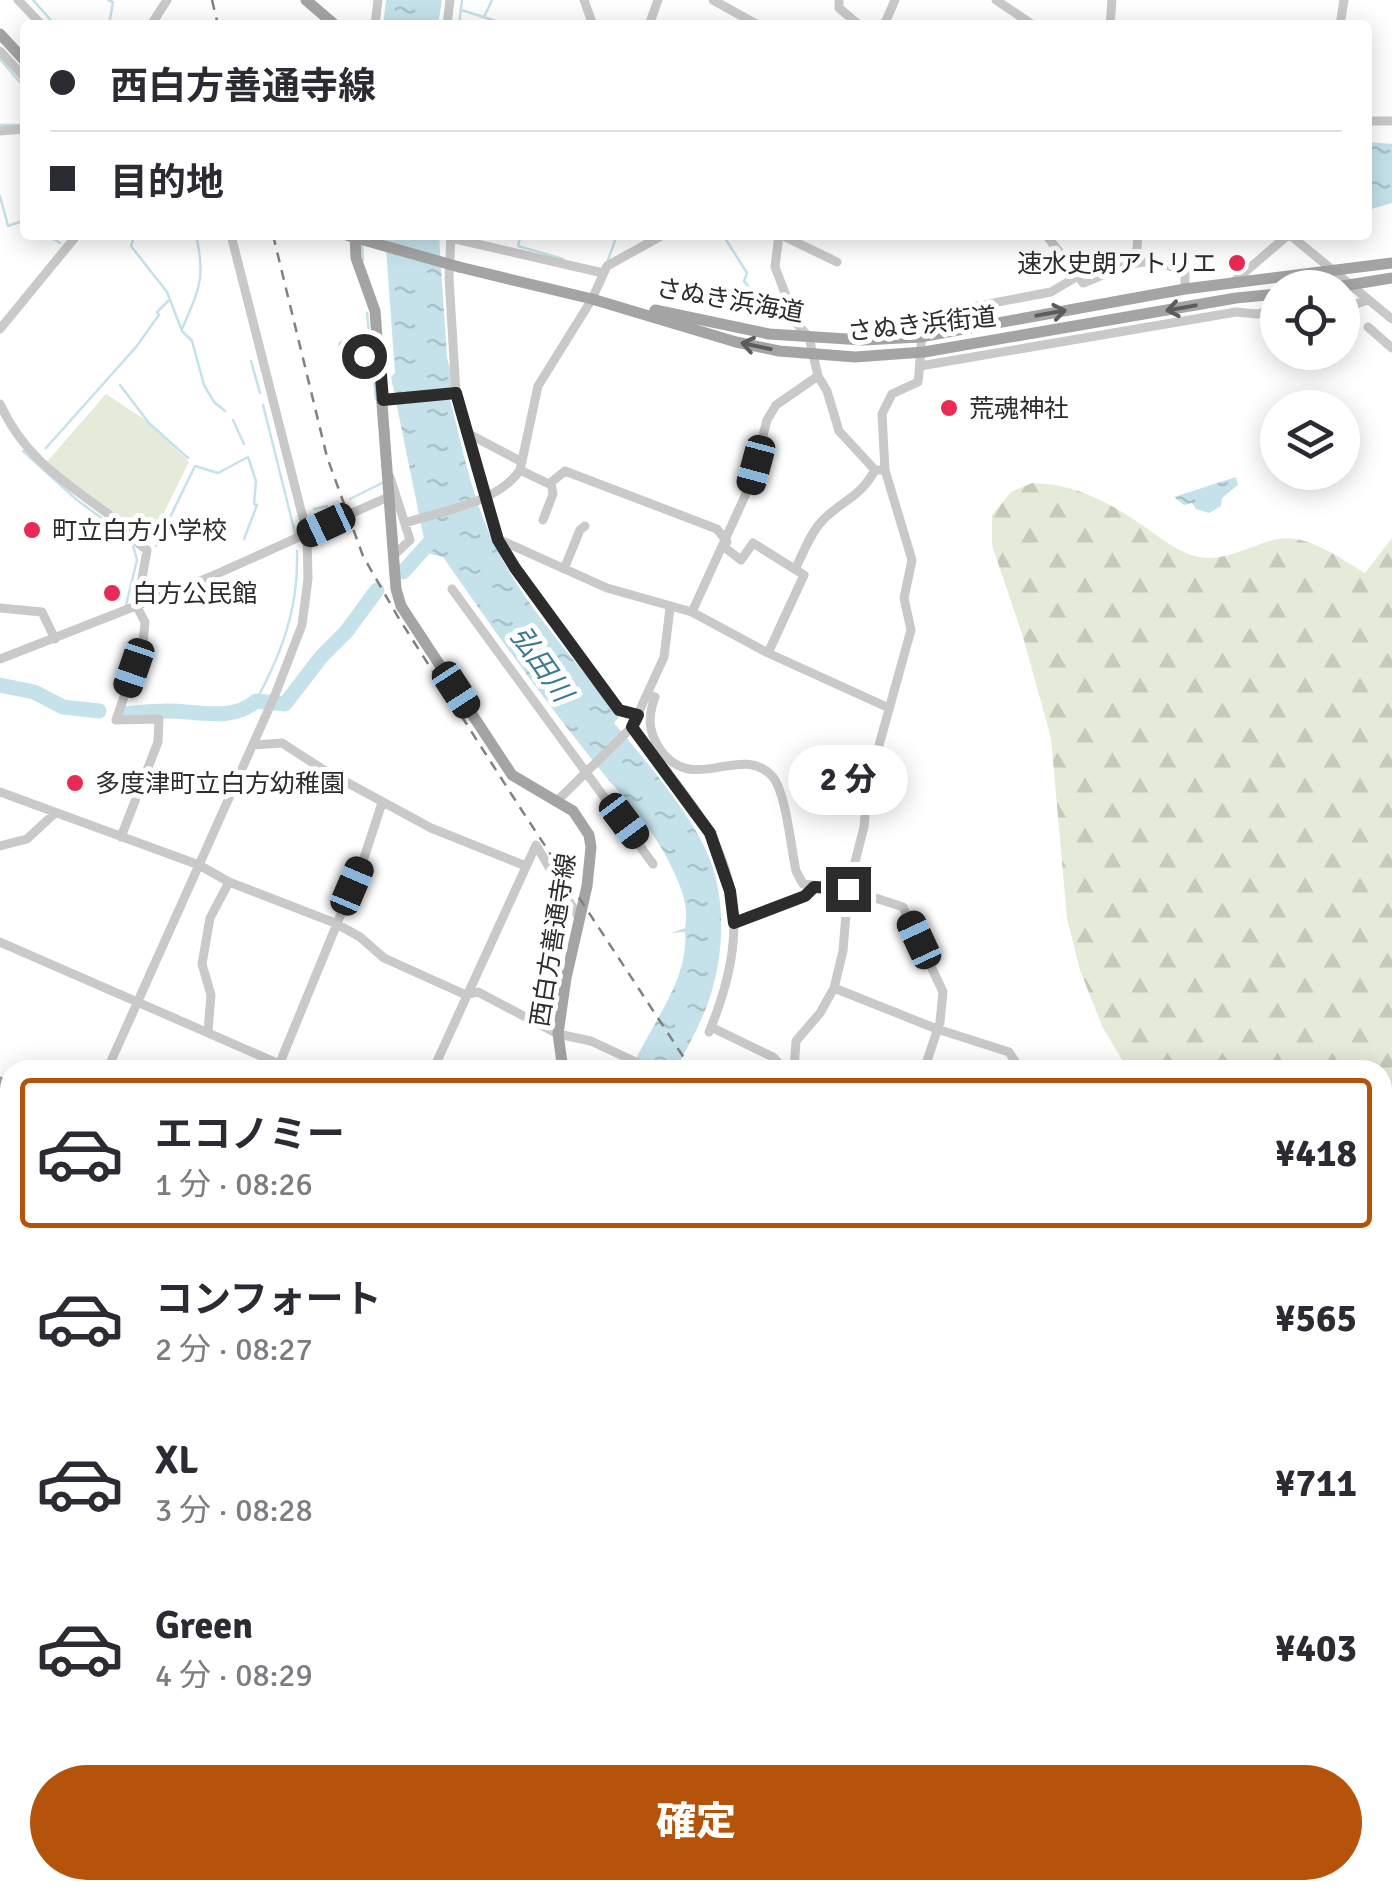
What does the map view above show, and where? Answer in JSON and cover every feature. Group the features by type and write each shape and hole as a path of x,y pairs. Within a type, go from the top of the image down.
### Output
{"main road":[{"path":"306,0 328,20"},
{"path":"0,34 20,56"},
{"name":"西白方善通寺線","path":"355,240 356,258 375,311 374,360 385,400 388,496 401,606 512,775 558,800 583,823 592,847 558,1034 562,1060"},
{"name":"さぬき浜街道","path":"364,240 592,299 736,342 855,357 924,352 1260,297"},
{"name":"さぬき浜街道","path":"1341,270 1392,264"},
{"path":"1360,283 1392,278"},
{"name":"さぬき浜街道","path":"920,337 1185,289 1260,280"},
{"name":"さぬき浜海道","path":"592,299 769,334 862,340 920,337"}],"street":[{"path":"18,0 37,20"},
{"path":"713,0 749,20"},
{"path":"739,14 741,0"},
{"path":"840,0 839,8 853,20"},
{"path":"996,0 1026,20"},
{"path":"0,51 20,73"},
{"path":"0,329 73,240"},
{"path":"112,1060 253,745 302,625 308,579 307,534 232,240"},
{"path":"451,240 453,393 498,540 619,710 638,715"},
{"path":"468,240 604,273"},
{"path":"405,523 484,497 512,482 521,466 538,386 592,299 607,266 654,240"},
{"path":"779,240 775,267 797,324 809,338 818,376 827,391 839,431 880,470"},
{"path":"791,240 837,262"},
{"path":"1050,240 1083,282 1136,260 1172,266 1185,273 1185,289"},
{"path":"1136,260 1138,240"},
{"path":"1231,284 1283,240"},
{"path":"1295,240 1331,270"},
{"path":"795,1060 796,1041 820,1013 834,988 843,950 848,889 864,827 868,784 911,630 904,598 912,560 880,470 882,414 892,394 918,382 925,316 1051,292 1078,276"},
{"path":"1360,294 1392,320"},
{"path":"1360,303 1368,300"},
{"path":"920,366 1236,312 1260,314"},
{"path":"1368,327 1392,348"},
{"path":"343,345 374,360"},
{"path":"498,540 606,588 692,612 750,485 767,420 776,405 818,376"},
{"path":"385,400 453,393"},
{"path":"0,404 40,464 148,550 136,607 145,622 143,642 116,720 159,719 160,727 158,742 120,837"},
{"path":"467,432 551,483 554,494 543,520"},
{"path":"795,570 825,517 846,504 880,470"},
{"path":"551,483 565,471 606,484 717,529 741,560 752,542 804,575 768,652"},
{"path":"389,474 410,540 394,554"},
{"path":"0,659 136,607 388,496"},
{"path":"564,569 585,526"},
{"path":"452,589 653,864"},
{"path":"0,608 42,612 55,638"},
{"path":"558,800 632,727 664,657 670,608"},
{"path":"688,610 889,708"},
{"path":"648,695 654,697 648,723 668,760 686,769 760,766 777,782 802,884 848,889 904,907 943,992 938,1029 927,1060"},
{"path":"632,727 710,833 730,891 734,923 732,965 710,1030 776,1060"},
{"path":"253,745 282,743 431,828 526,866"},
{"path":"0,792 199,865 229,882 335,923 360,937 384,958 466,996 478,992 558,1034 591,1041 634,1060"},
{"path":"282,1060 364,858 382,803"},
{"path":"0,846 15,839 27,839 55,813"},
{"path":"437,1060 536,845 579,919"},
{"path":"208,1031 212,995 202,964 210,918 229,882"},
{"path":"734,923 792,902 814,887"},
{"path":"0,942 208,1031 264,1060"},
{"path":"834,988 1008,1052 1014,1060"}],"green space":[{"path":"106,394 147,421 189,462 148,545 134,530 45,464"},
{"path":"1032,483 1092,496 1177,549 1198,557 1217,557 1273,540 1297,539 1365,573 1392,538 1392,1060 1122,1060 1102,1026 1080,970 1067,918 1051,738 992,545 992,515 1011,492"}],"water":[{"path":"386,0 442,0 439,20 384,20"},
{"path":"1372,142 1392,144 1392,203 1372,209"},
{"name":"弘田川","path":"385,240 439,240 447,357 455,390 450,400 488,530 523,593 619,717 614,723 687,816 712,866 720,903 718,963 706,1009 681,1060 636,1060 681,968 685,932 671,933 685,928 685,902 680,886 643,821 552,708 443,557 430,554 391,377 395,373"},
{"path":"1236,477 1238,485 1222,498 1221,506 1209,513 1196,509 1192,503 1184,505 1174,497"}],"waterway":[{"path":"33,0 51,20"},
{"path":"108,0 113,2 110,20"},
{"path":"460,20 462,0"},
{"path":"484,17 492,0"},
{"path":"461,10 493,20"},
{"path":"0,59 20,82"},
{"path":"0,125 20,125"},
{"path":"0,196 8,226 20,222"},
{"path":"55,240 60,243"},
{"path":"133,240 131,246 167,292 182,331 192,341 204,385 225,411"},
{"path":"182,329 199,284 197,240"},
{"path":"520,240 518,246 563,259"},
{"path":"608,260 615,240"},
{"path":"726,240 747,273 744,281 770,315"},
{"path":"362,243 363,260"},
{"path":"46,448 136,347 168,301"},
{"path":"367,313 370,342"},
{"path":"251,361 260,393"},
{"path":"372,362 376,399"},
{"path":"120,385 149,423 188,458"},
{"path":"263,405 295,533"},
{"path":"233,420 244,444"},
{"path":"23,451 77,500 126,536"},
{"path":"156,546 195,466 218,473 248,457 256,481 257,505 244,539"},
{"path":"350,499 384,482"},
{"path":"314,509 327,506"},
{"path":"403,572 439,532"},
{"path":"126,605 137,560 132,542"},
{"path":"256,701 274,665 292,611 297,551"},
{"path":"124,714 224,714 256,701 285,704 377,590"},
{"path":"0,685 34,692 63,707 99,711"}],"railway":[{"path":"212,0 217,20"},
{"path":"274,240 327,457 363,556 398,617 685,1060"}],"place":[{"name":"速水史朗アトリエ","path":"1237,263"},
{"name":"荒魂神社","path":"949,408"},
{"name":"町立白方小学校","path":"32,530"},
{"name":"白方公民館","path":"112,593"},
{"name":"多度津町立白方幼稚園","path":"75,783"}],"route":[{"path":"364,356 380,363 383,400 456,393 498,540 619,710 638,715 632,727 710,833 730,891 734,923 805,896 814,887 848,889"}]}
